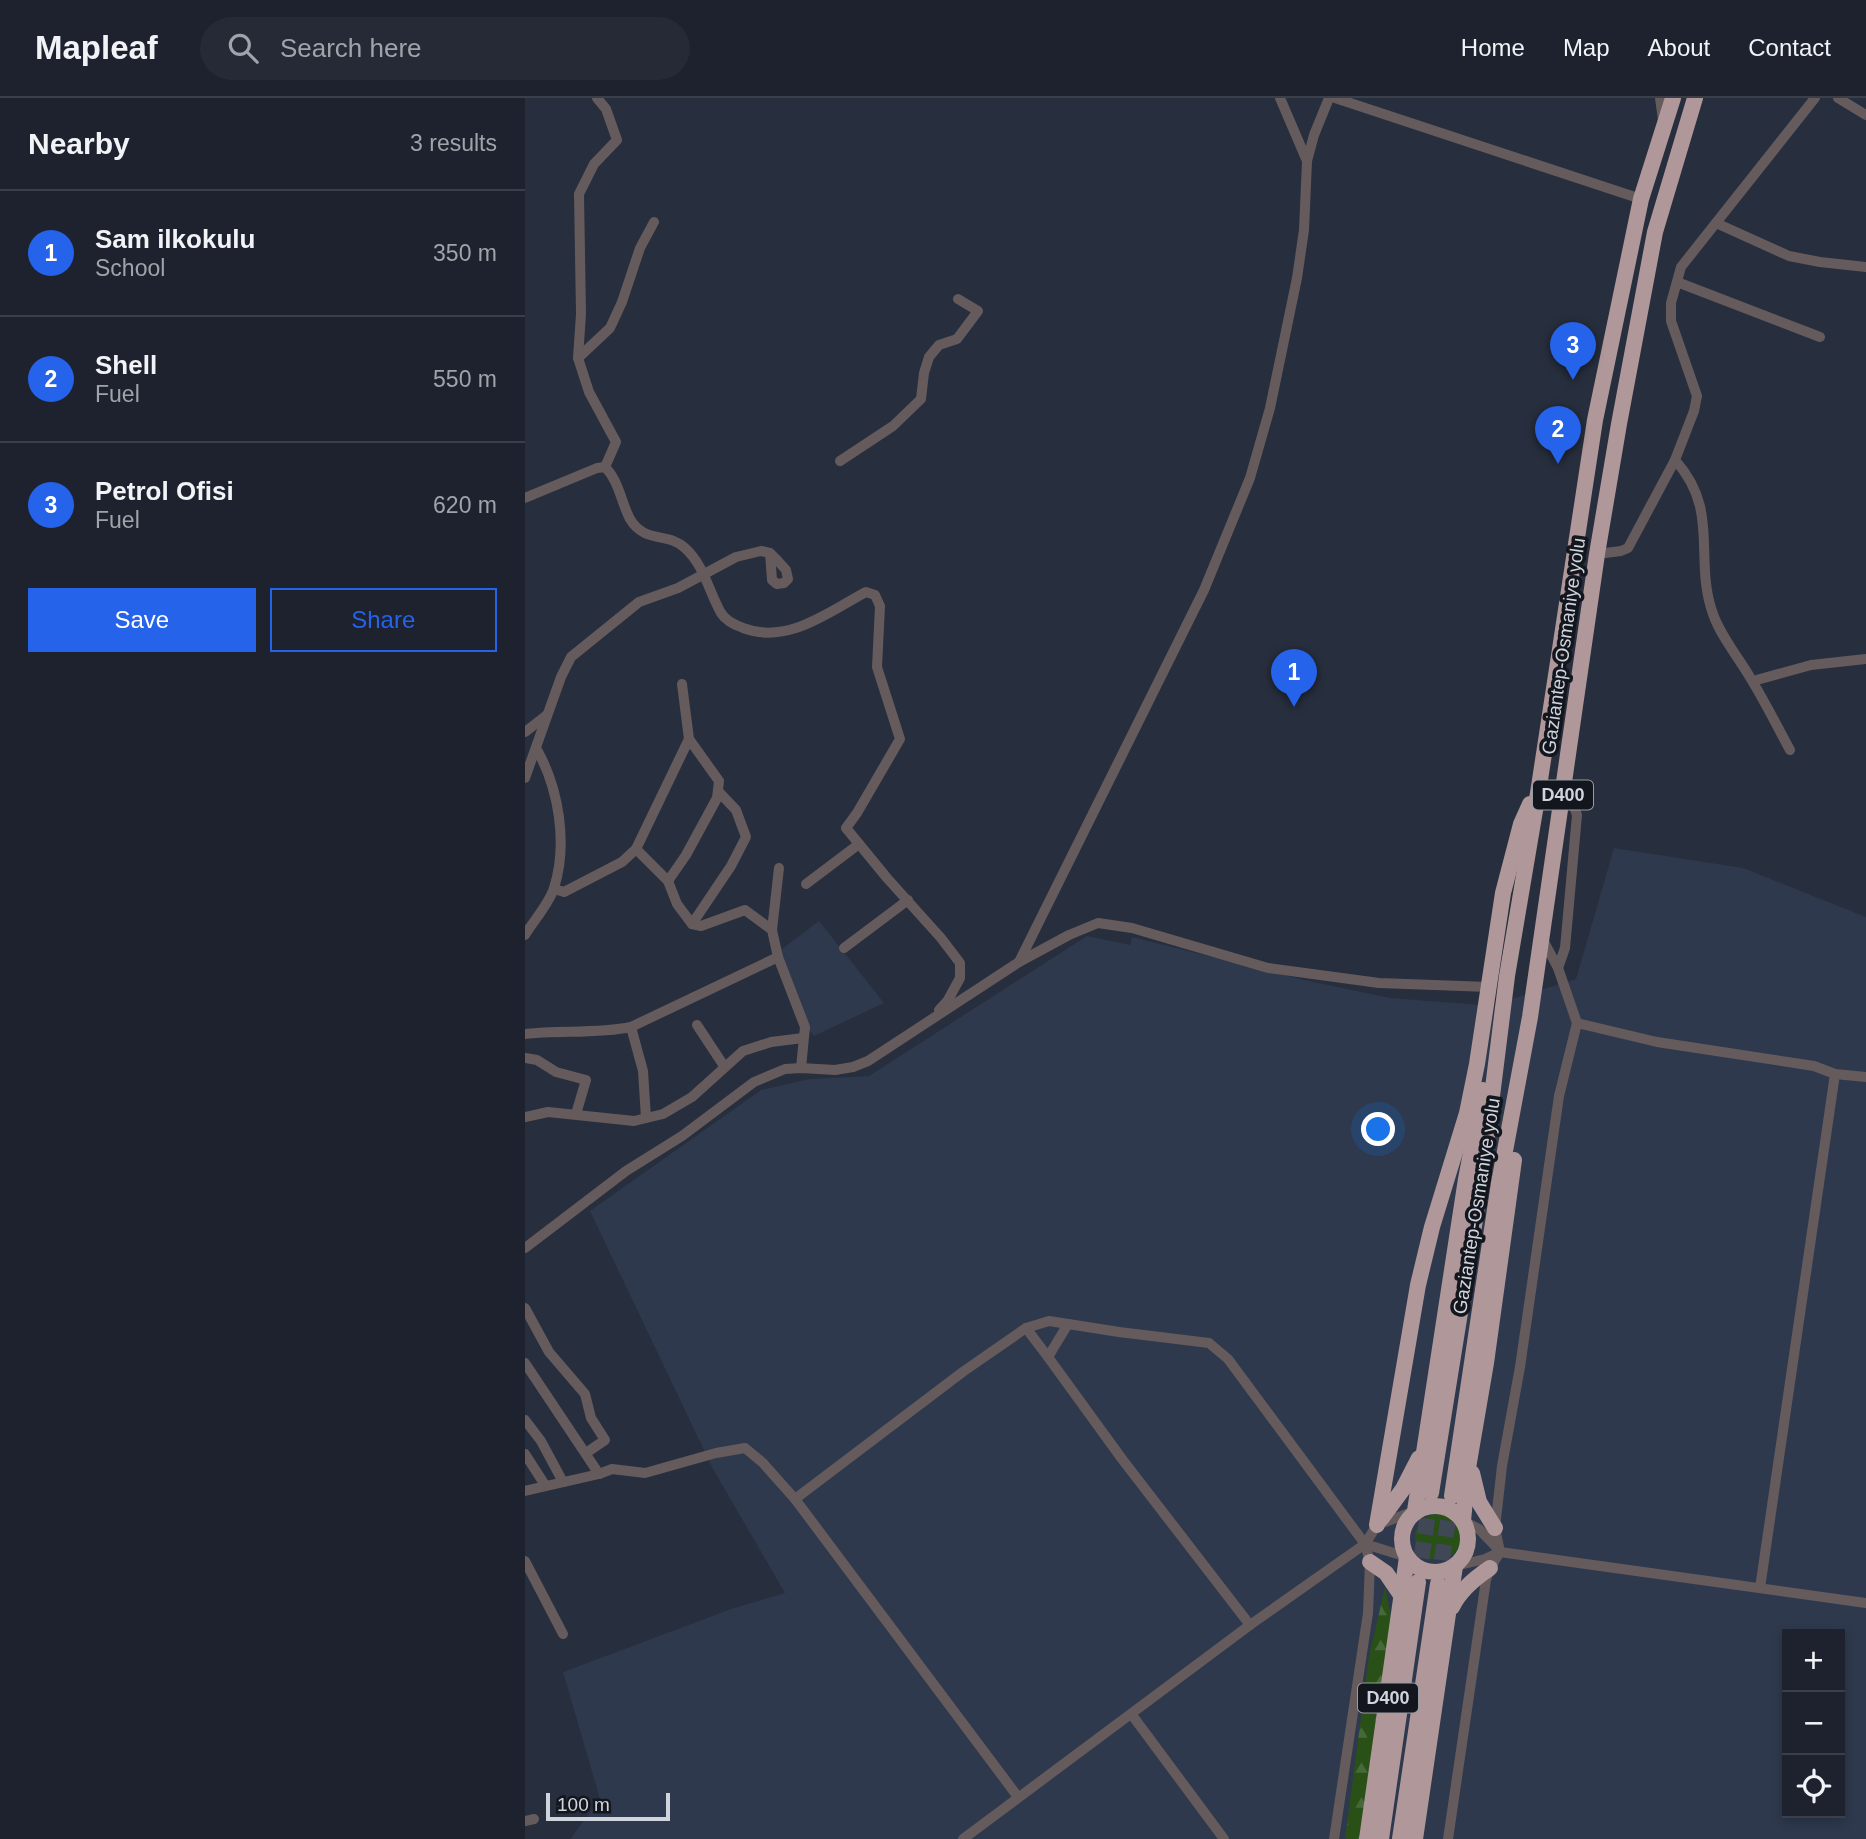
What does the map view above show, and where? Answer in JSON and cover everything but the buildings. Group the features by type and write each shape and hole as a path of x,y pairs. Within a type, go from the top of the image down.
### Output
{"highway":[{"name":"Gaziantep-Osmaniye yolu","path":"1431,1493 1482,1176 1507,976 1595,420 1641,199 1673,98"},
{"name":"Gaziantep-Osmaniye yolu","path":"1452,1496 1499,1183 1530,1017 1597,554 1619,424 1655,232 1695,98"},
{"path":"1377,1525 1418,1285 1432,1227 1467,1113 1477,1064 1503,893 1521,824 1527,808 1538,793"},
{"name":"D400","path":"1415,1839 1455,1566 1468,1545 1463,1521 1469,1460 1486,1363 1528,1069 1530,1017"},
{"name":"D400","path":"1367,1839 1403,1598 1407,1557 1402,1543 1403,1529 1415,1511 1468,1168 1487,1066 1502,1020"},
{"name":"D400","path":"1377,1525 1403,1489 1425,1447"},
{"name":"D400","path":"1469,1460 1479,1502 1495,1528"},
{"path":"1415,1511 1432,1505 1441,1506 1458,1514 1463,1521"},
{"path":"1407,1557 1420,1569 1429,1572 1455,1566"},
{"path":"1370,1562 1385,1573 1403,1598"},
{"name":"D400","path":"1449,1612 1457,1598 1477,1576 1490,1568"},
{"path":"1381,1839 1418,1582"},
{"path":"1400,1839 1438,1584"}],"street":[{"path":"597,98 606,109 617,140 594,164 579,194 581,314 578,358 590,392 616,442 605,467"},
{"path":"1280,98 1307,161"},
{"path":"1019,962 1204,590 1229,535 1250,478 1270,408 1297,278 1304,230 1307,161 1329,98"},
{"path":"1335,98 1641,199"},
{"path":"1660,98 1664,127"},
{"path":"1597,554 1627,548 1675,460 1694,411 1697,396 1671,321 1671,303 1681,267 1815,98"},
{"path":"1838,98 1866,115"},
{"path":"578,358 610,328 622,302 640,248 654,222"},
{"path":"1716,223 1789,256 1866,267"},
{"path":"1677,282 1820,337"},
{"path":"839,461 894,426 921,399 929,358 939,345 957,339 978,311 958,299"},
{"path":"1675,460 1694,485 1704,520 1706,584 1714,617 1753,681 1790,750"},
{"path":"525,498 605,467 612,473 630,519 642,534 683,545 704,575 723,615 731,623 754,632 781,632 804,626 866,592 875,595 880,606 877,667 900,739 846,828 960,963 960,978 948,1000 927,1022"},
{"path":"525,778 561,677 571,657 639,602 704,575 736,557 761,551 770,553"},
{"path":"1753,681 1811,665 1866,659"},
{"path":"668,881 686,855 717,798 719,781 689,739 682,684"},
{"path":"525,732 549,713"},
{"path":"554,889 564,892 622,862 636,849 689,739"},
{"path":"525,935 554,889 562,839 544,762 536,748"},
{"path":"691,924 731,866 746,837 736,810 718,791"},
{"path":"1557,968 1565,948 1577,815 1573,804 1562,798"},
{"path":"806,884 859,844"},
{"path":"636,849 668,881 677,904 691,924 701,926 745,910 772,930"},
{"path":"779,868 772,930 778,957 805,1027 801,1068"},
{"path":"844,948 908,900"},
{"path":"525,1248 633,1166 682,1136 754,1082 785,1069 853,1068 1019,962 1098,923 1132,928 1268,968 1379,983 1489,986"},
{"path":"1448,1839 1476,1663 1486,1580 1500,1552 1495,1528 1502,1466 1520,1367 1559,1096 1577,1023 1557,968 1542,938"},
{"path":"525,1034 611,1031 631,1027 778,957"},
{"path":"1577,1023 1657,1042 1814,1066 1835,1074 1866,1077"},
{"path":"697,1025 724,1066"},
{"path":"631,1027 643,1071 646,1118"},
{"path":"525,1117 548,1112 634,1121 663,1114 692,1097 743,1051 771,1042 803,1038"},
{"path":"525,1058 537,1060 557,1072 586,1080 576,1114"},
{"path":"1760,1588 1835,1074"},
{"path":"525,1308 549,1352 585,1394 591,1418 605,1440 586,1453"},
{"path":"795,1499 1025,1328 1049,1321 1209,1343 1228,1359 1365,1544 1370,1562 1368,1613 1334,1839"},
{"path":"1048,1357 1068,1324"},
{"path":"1025,1328 1122,1460 1250,1625"},
{"path":"525,1363 599,1474"},
{"path":"525,1420 541,1441 563,1482"},
{"path":"525,1492 612,1469 645,1473 716,1453 745,1448 763,1463 795,1499 1018,1797"},
{"path":"525,1454 545,1485"},
{"path":"963,1839 1250,1625 1365,1544 1377,1525 1415,1511"},
{"path":"1463,1521 1479,1530 1500,1552"},
{"path":"1365,1544 1407,1557"},
{"path":"1455,1566 1486,1559 1500,1552 1866,1603"},
{"path":"525,1561 563,1634"},
{"path":"1132,1715 1224,1839"}],"shaded area":[{"path":"1614,848 1743,868 1866,917 1866,1839 570,1839 600,1799 563,1672 731,1609 785,1593 713,1469 590,1211 761,1090 810,1079 869,1076 1087,936 1130,945 1132,937 1300,979 1390,998 1482,1005 1482,1008 1576,979"},
{"path":"819,921 884,1003 814,1036 801,1019 774,955"}],"green space":[{"path":"1438,1514 1454,1521 1461,1537 1454,1553 1438,1560 1422,1553 1415,1537 1422,1521"},
{"path":"1385,1587 1391,1617 1361,1839 1345,1839 1369,1657"}],"tunnel":[{"path":"1418,1582 1431,1493"},
{"path":"1438,1584 1452,1496"}],"place":[{"name":"Petrol Ofisi","path":"1573,380"},
{"name":"Shell","path":"1558,464"},
{"name":"Sam ilkokulu","path":"1294,707"}]}
